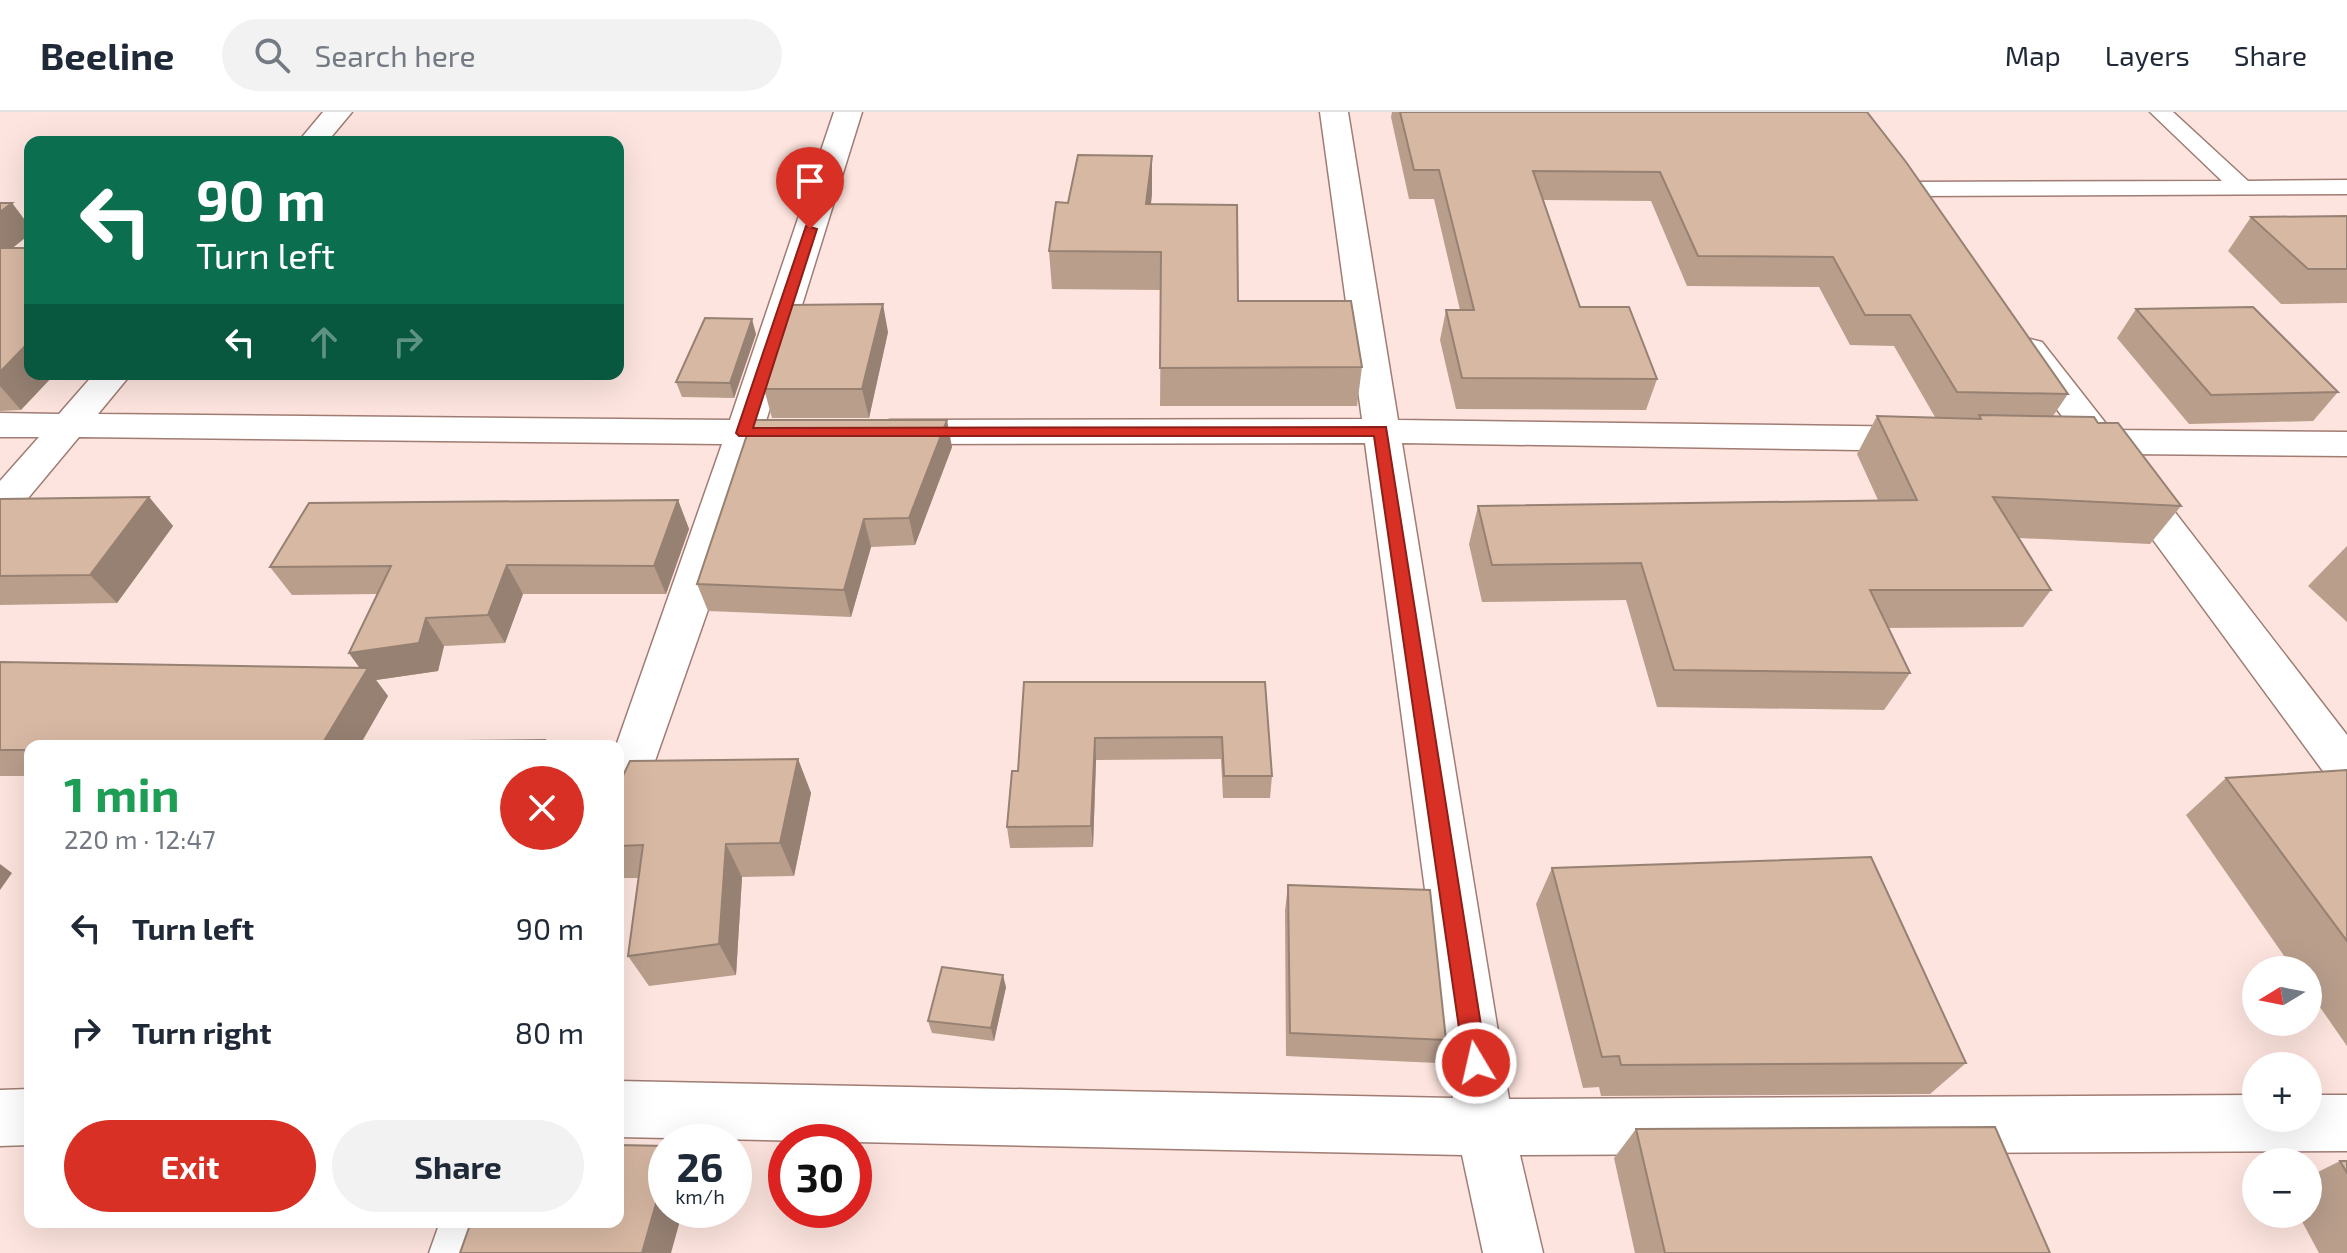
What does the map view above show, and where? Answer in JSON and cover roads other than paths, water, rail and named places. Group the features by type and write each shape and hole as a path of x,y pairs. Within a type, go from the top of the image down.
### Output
{"street":[{"path":"317,136 338,112"},
{"path":"624,786 744,433 848,112"},
{"path":"1334,112 1485,1127 1513,1253"},
{"path":"1901,178 1938,227"},
{"path":"2005,315 2347,769"},
{"path":"0,506 108,380"},
{"path":"0,425 744,433 1381,431 1956,440"},
{"path":"2036,441 2347,444"},
{"path":"624,1109 1485,1127 2347,1123"},
{"path":"0,1118 24,1117"},
{"path":"459,1253 468,1228"}],"lane":[{"path":"2161,112 2242,187"},
{"path":"1901,178 2347,187"}]}
